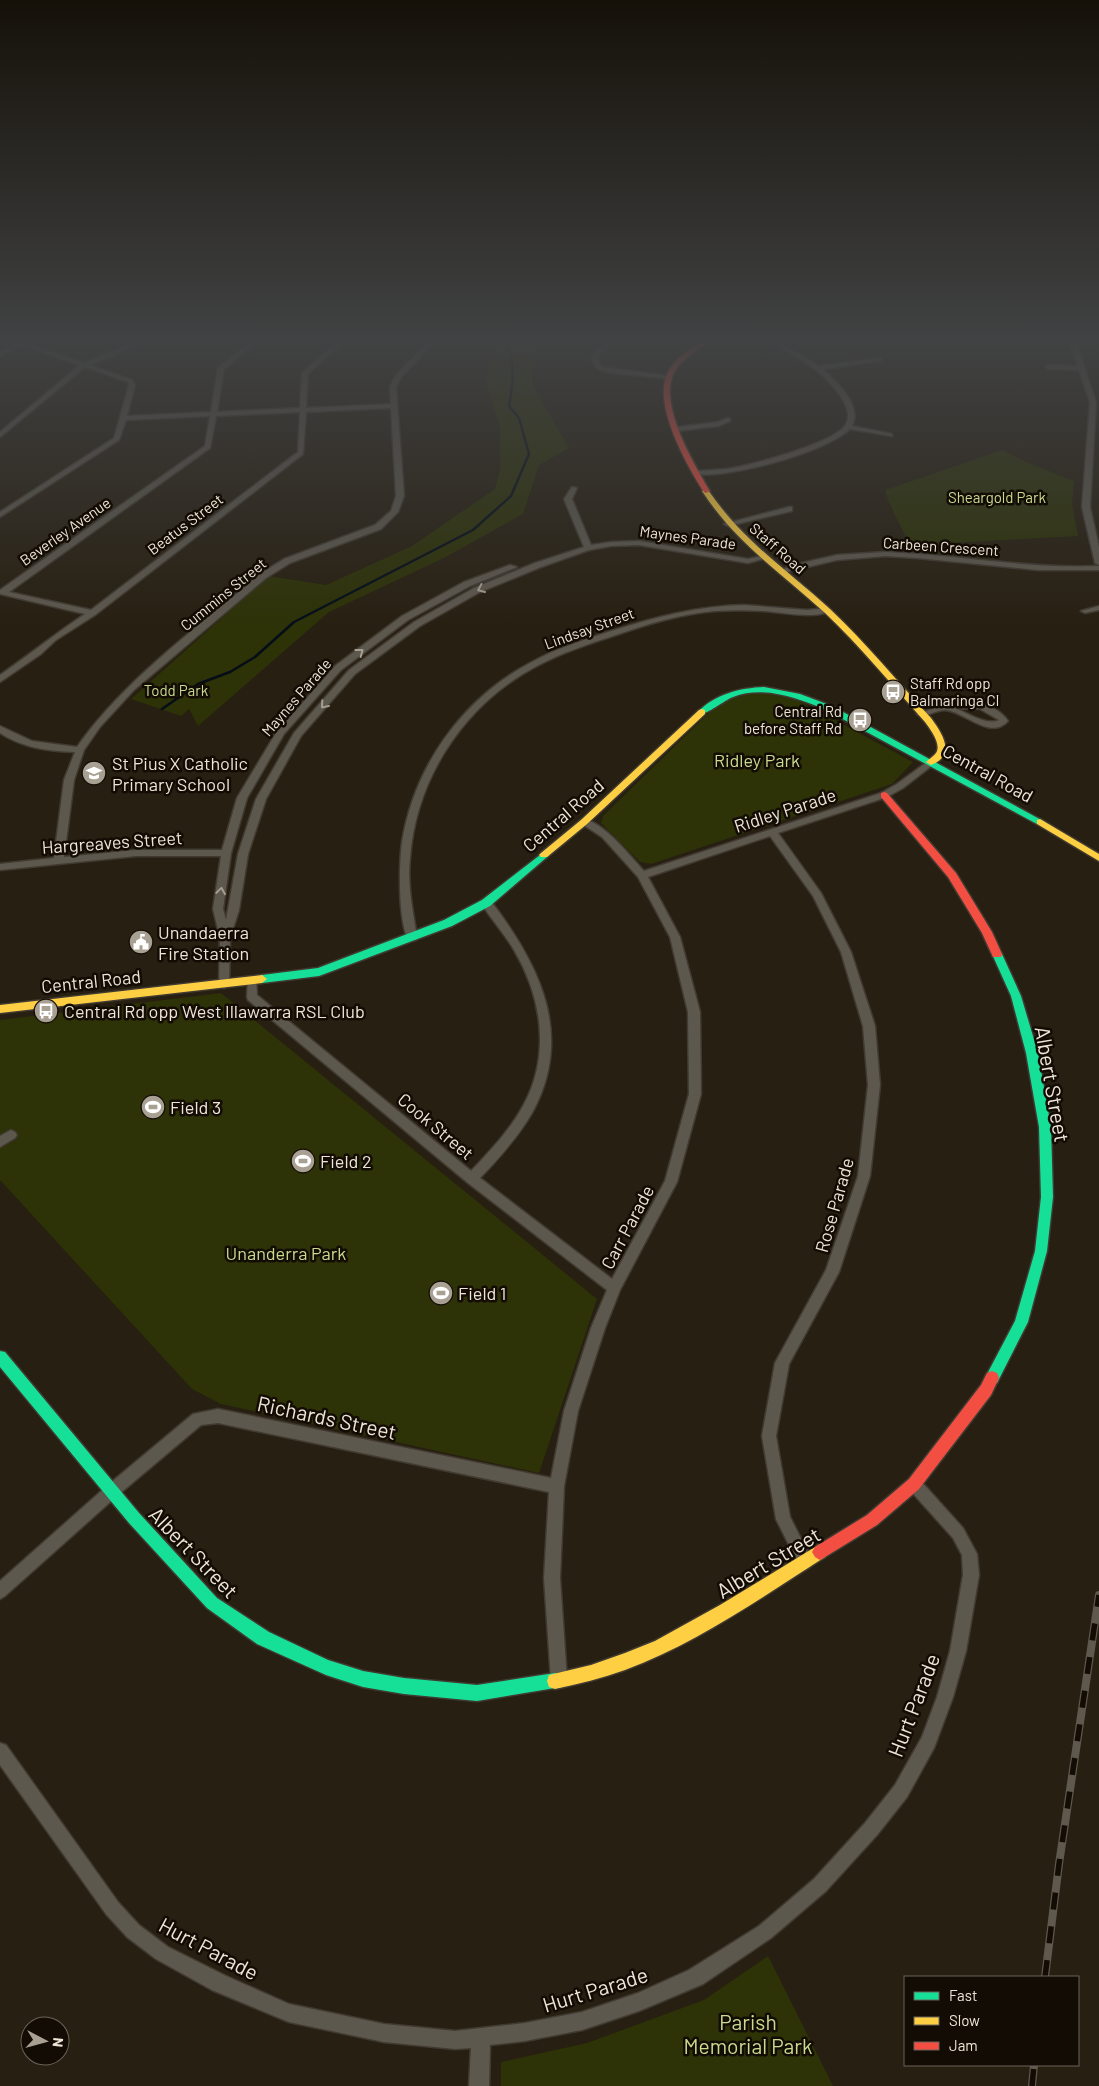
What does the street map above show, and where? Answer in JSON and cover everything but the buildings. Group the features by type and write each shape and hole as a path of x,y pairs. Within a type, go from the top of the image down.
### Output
{"street":[{"path":"0,515 118,439 119,433"},
{"name":"Beverley Avenue","path":"1,592 208,447 210,433"},
{"name":"Beatus Street","path":"0,679 38,652 53,638 92,613 301,453 302,433"},
{"name":"Cummins Street","path":"59,860 69,780 80,750 97,725 131,688 263,576 287,561 378,527 394,512 400,496 397,433"},
{"name":"Staff Road","path":"680,433 706,495 728,524 827,610 938,735 943,745 941,753 931,762"},
{"path":"695,473 731,470 754,464 826,442 840,433"},
{"path":"880,433 890,435"},
{"path":"1092,433 1086,507 1099,563"},
{"path":"574,488 568,499 588,548"},
{"path":"728,524 789,509"},
{"name":"Maynes Parade","path":"225,938 234,910 243,854 261,799 297,735 352,672 416,624 477,590 588,548 611,544 639,543 748,561 766,557"},
{"name":"Maynes Parade","path":"224,984 225,938 218,909 226,853 242,798 280,733 338,668 405,618 467,584 532,560 576,552"},
{"name":"Carbeen Crescent","path":"782,571 818,561 857,555 901,555 1050,569 1099,568"},
{"path":"1,592 92,613"},
{"path":"1085,611 1099,608"},
{"name":"Lindsay Street","path":"412,937 406,917 403,889 403,855 408,823 416,799 441,748 459,724 485,697 520,672 551,656 576,645 649,621 695,611 716,609 773,609 809,614 827,610"},
{"name":"Central Road","path":"0,1008 319,972 360,958 460,918 486,903 584,822 712,702 741,690 782,691 805,698 931,762 1041,822 1099,858"},
{"path":"921,714 960,704 978,705 1001,717 1004,721 1001,724 990,725 947,708"},
{"path":"0,729 19,742 33,746 80,750"},
{"name":"Ridley Parade","path":"642,875 884,795 900,786 931,762"},
{"name":"Albert Street","path":"0,1357 113,1490 134,1518 212,1603 263,1638 326,1667 379,1682 477,1693 559,1680 597,1670 643,1654 702,1624 872,1520 914,1484 986,1390 1021,1322 1041,1251 1047,1197 1045,1127 1032,1053 1016,996 987,932 952,875 884,795"},
{"name":"Carr Parade","path":"559,1680 552,1578 557,1486 571,1411 598,1328 614,1288 671,1182 695,1094 694,1012 675,937 642,875 605,834 584,822"},
{"name":"Rose Parade","path":"772,832 817,895 846,952 869,1026 874,1085 864,1176 832,1272 782,1363 769,1436 783,1519 805,1562"},
{"name":"Hargreaves Street","path":"0,867 136,853 226,853"},
{"path":"472,1179 504,1144 533,1099 543,1069 547,1024 540,991 527,962 503,924 486,903"},
{"name":"Cook Street","path":"252,980 252,997 472,1179 614,1288"},
{"path":"0,1142 11,1135"},
{"name":"Richards Street","path":"113,1490 198,1419 218,1416 557,1486"},
{"name":"Hurt Parade","path":"0,1751 112,1908 133,1931 162,1953 219,1983 289,2014 384,2033 455,2040 480,2038 582,2021 639,2002 696,1977 765,1932 820,1885 871,1829 901,1791 928,1742 945,1697 958,1651 971,1575 969,1554 958,1533 914,1484"},
{"path":"0,1591 113,1490"},
{"path":"480,2038 480,2086"}],"green space":[{"name":"Todd Park","path":"500,433 561,433 569,448 539,465 523,514 444,558 329,612 198,726 189,709 181,716 131,699 269,576 326,585 412,546 495,489 500,470"},
{"name":"Sheargold Park","path":"1003,450 1021,460 1074,481 1072,504 1078,536 949,543 942,545 943,554 911,552 885,490"},
{"name":"Ridley Park","path":"743,693 779,693 803,703 913,762 892,784 651,864 640,862 601,823 603,816 717,705"},
{"name":"Unanderra Park","path":"221,993 597,1299 539,1473 221,1404 192,1389 0,1180 0,1020"},
{"name":"Parish Memorial Park","path":"768,1956 833,2086 501,2086 501,2062 587,2043 704,2000"}],"waterway":[{"path":"162,709 198,684 230,672 255,657 294,622 473,530 511,496 529,454 523,433"}],"railway":[{"path":"1045,1976 1059,1864 1099,1595"},
{"path":"1032,2086 1034,2066"}],"traffic: fast":[{"path":"702,712 716,701 732,694 747,691 764,690 797,695 829,708 1040,822"},
{"path":"262,979 319,972 448,923 486,903 544,855"},
{"path":"992,1378 1021,1322 1041,1251 1047,1197 1045,1127 1032,1053 1016,996 997,954"},
{"path":"0,1357 134,1518 212,1603 263,1638 326,1667 363,1679 404,1686 477,1693 555,1681"}],"traffic: slow":[{"path":"706,491 731,526 762,556 827,611 928,720 937,732 942,747 940,754 931,762"},
{"path":"544,855 584,822 702,712"},
{"path":"1040,822 1099,858"},
{"path":"0,1009 262,979"},
{"path":"555,1681 591,1673 626,1661 660,1646 726,1611 820,1552"}],"traffic: jam":[{"path":"678,433 706,491"},
{"path":"884,795 952,875 987,932 997,954"},
{"path":"820,1552 872,1520 914,1484 986,1390 992,1378"}],"place":[{"name":"Staff Rd opp Balmaringa Cl","path":"893,692"},
{"name":"Central Rd before Staff Rd","path":"860,720"},
{"name":"St Pius X Catholic Primary School","path":"94,773"},
{"name":"Unandaerra Fire Station","path":"141,942"},
{"name":"Central Rd opp West Illawarra RSL Club","path":"46,1011"},
{"name":"Field 3","path":"153,1107"},
{"name":"Field 2","path":"303,1161"},
{"name":"Field 1","path":"441,1293"}]}
